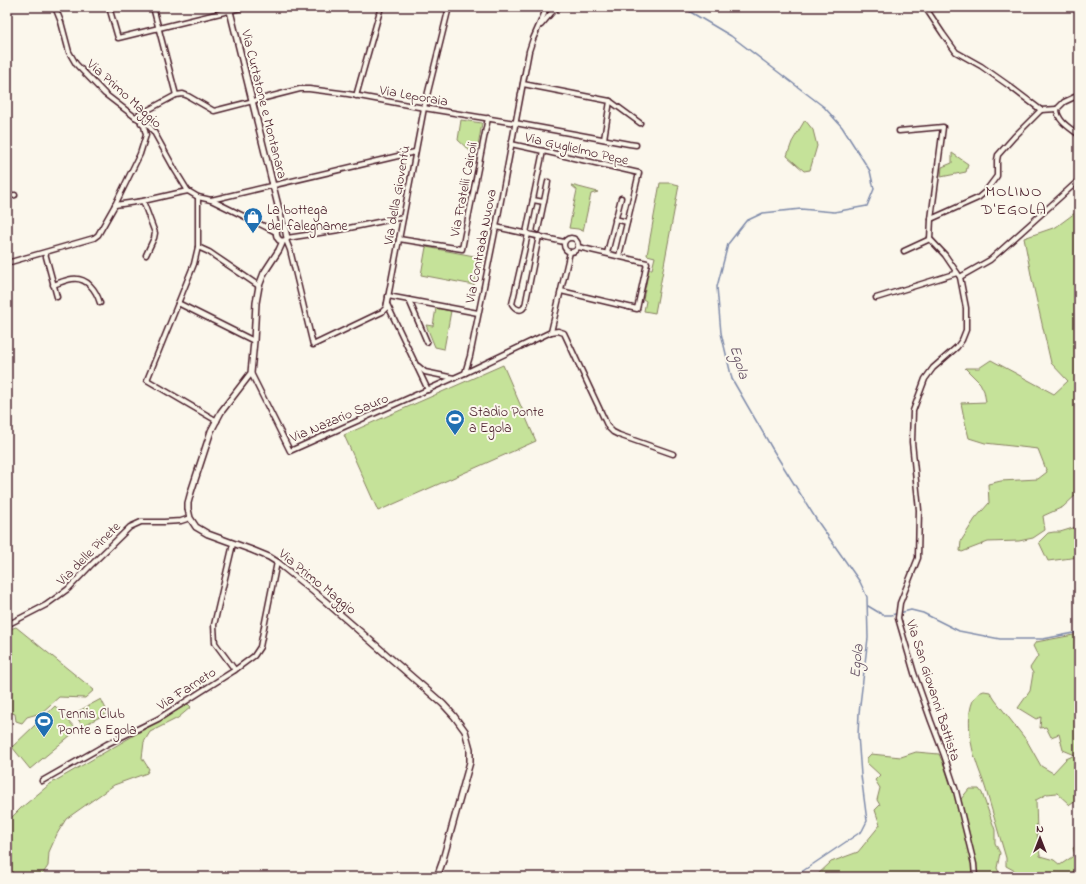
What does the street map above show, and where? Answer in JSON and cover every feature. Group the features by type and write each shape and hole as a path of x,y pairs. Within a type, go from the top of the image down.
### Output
{"street":[{"name":"Via Primo Maggio","path":"55,7 61,22 69,52 76,64 105,94 135,117 147,124 154,132 188,191"},
{"path":"110,7 118,38 230,9 245,7"},
{"path":"135,117 176,95 153,7"},
{"path":"356,96 382,7"},
{"name":"Via della Gioventù","path":"387,304 424,108 449,7"},
{"path":"515,122 529,51 546,7"},
{"path":"537,30 557,7"},
{"path":"926,7 956,52 981,66 1041,110 1057,109 1064,102 1079,96"},
{"name":"Via Curtatone e Montanara","path":"230,9 279,207 281,226"},
{"path":"523,84 610,101 640,123"},
{"name":"Via Leporaia","path":"176,95 183,94 188,96 214,111 300,89 310,89 515,122 636,145"},
{"path":"604,139 610,101"},
{"path":"7,263 94,238 98,235 115,205 140,154 146,135 144,126 128,115 123,108"},
{"path":"1057,109 1059,118 1079,135"},
{"path":"931,219 978,198 985,192 997,176 998,155 1041,110"},
{"name":"Via Fratelli Cairoli","path":"400,239 462,249 488,118"},
{"name":"Via Contrada Nuova","path":"465,373 470,356 496,227 515,122"},
{"path":"899,131 942,127 930,239 945,255 958,275"},
{"name":"Via Guglielmo Pepe","path":"511,144 639,174 627,222"},
{"path":"539,236 526,301 521,310 516,310 512,304 544,151"},
{"path":"211,200 415,152"},
{"path":"876,298 958,275 990,260 1079,180"},
{"path":"538,230 548,182"},
{"path":"115,205 143,201 188,191 211,200 276,232"},
{"path":"7,197 15,195"},
{"path":"198,196 198,247 194,264 147,380 217,421"},
{"path":"607,253 621,198"},
{"path":"533,200 544,202"},
{"path":"143,201 155,233 146,255"},
{"path":"190,518 188,503 207,442 217,421 230,400 251,372 256,303 259,286 264,273 284,240 285,228 281,226 276,232 277,239 284,240 403,217"},
{"path":"616,219 627,222 619,256"},
{"path":"496,227 564,242"},
{"path":"564,242 568,238 575,238 578,242 578,247 575,251 570,252"},
{"path":"904,251 930,239"},
{"path":"284,240 290,250 313,346 382,312 386,308 387,304"},
{"path":"564,242 566,249 570,252"},
{"path":"198,247 209,252 259,286"},
{"path":"561,291 638,309 647,263 578,247"},
{"path":"570,252 551,332 558,331 564,333 608,427 619,435 673,454"},
{"path":"44,253 57,297"},
{"name":"Via San Giovanni Battista","path":"958,275 966,308 966,330 957,347 933,368 925,379 913,411 912,442 919,510 918,558 900,603 898,616 914,673 956,791 971,850 975,877"},
{"path":"53,284 72,279 80,279 95,290 100,303"},
{"path":"388,296 478,313"},
{"path":"409,300 427,342"},
{"path":"178,303 254,341"},
{"path":"387,304 428,390"},
{"name":"Via Nazario Sauro","path":"251,372 290,451 455,378 551,332"},
{"path":"416,365 425,372 455,378"},
{"name":"Via Primo Maggio","path":"190,518 196,527 208,534 269,557 277,562 432,693 454,716 467,738 470,749 470,762 437,877"},
{"name":"Via delle Pinete","path":"7,624 46,605 68,589 130,526 142,522 181,521 190,518"},
{"path":"234,544 214,625 215,643 235,670"},
{"name":"Via Farneto","path":"42,781 107,744 158,719 235,670 254,656 260,647 277,562"}],"green space":[{"path":"461,120 482,123 478,147 472,153 458,140"},
{"path":"805,120 813,130 817,146 810,170 804,171 787,156 792,142"},
{"path":"952,153 968,164 966,172 941,177 942,167 952,163"},
{"path":"660,183 679,185 655,313 644,311 646,301 643,299 649,269 652,269 655,257 647,255"},
{"path":"571,185 598,192 591,194 583,231 569,228 577,190"},
{"path":"1079,210 1079,492 1063,507 1043,516 1045,530 1033,538 1019,541 988,542 962,552 960,551 961,541 975,519 989,503 988,484 1001,481 1038,479 1047,472 1038,449 985,443 969,438 961,403 986,402 984,391 980,383 965,368 979,368 991,360 1054,394 1068,381 1051,363 1024,238 1056,227"},
{"path":"426,247 485,258 483,264 478,265 474,285 421,275"},
{"path":"436,308 451,311 444,349 435,347 426,325 433,326"},
{"path":"503,365 536,441 378,511 344,435"},
{"path":"1079,525 1079,557 1048,561 1039,542 1048,533 1060,532"},
{"path":"16,627 94,690 85,698 59,697 41,713 27,717 22,723 16,721 15,714 7,711 7,630"},
{"path":"1079,634 1079,799 1070,805 1057,793 1047,794 1036,800 1037,833 1040,856 1054,860 1060,865 1075,855 1073,848 1079,845 1079,862 1071,877 1033,877 1015,871 1006,866 1006,858 973,751 969,721 970,711 977,695 984,691 990,692 1027,741 1041,766 1053,773 1066,759 1075,755 1063,750 1059,734 1051,737 1046,727 1040,728 1041,717 1036,719 1018,708 1030,691 1033,673 1030,668 1038,656 1033,646 1036,642"},
{"path":"101,699 108,713 82,726 75,713"},
{"path":"188,704 191,707 178,718 150,732 144,742 142,758 149,769 147,773 114,785 66,819 49,852 48,866 42,875 38,877 17,877 7,872 7,822 21,808 50,784"},
{"name":"Tennis Club Ponte a Egola","path":"55,706 77,730 30,769 12,747"},
{"path":"916,752 939,754 952,790 961,799 969,789 979,789 982,793 995,830 995,843 1000,853 997,868 1000,875 998,877 815,877 831,862 858,852 880,825 875,810 880,805 877,800 880,788 875,780 880,775 867,763 867,758 871,754 901,757"}],"waterway":[{"name":"Egola","path":"682,7 731,36 824,107 842,127 870,171 874,189 867,206 834,212 801,209 763,213 746,221 728,244 717,287 721,333 732,379 773,450 816,519 860,582 867,597 868,638 859,713 858,735 867,821 862,831 794,877"},
{"path":"868,606 883,615 891,615 911,610 923,613 959,631 1000,639 1043,639 1079,632"}],"place":[{"name":"La bottega del falegname","path":"253,234"},
{"name":"Stadio Ponte a Egola","path":"455,436"},
{"name":"Tennis Club Ponte a Egola","path":"44,738"}],"district":[{"name":"MOLINO D'EGOLA","path":"1014,199"}]}
